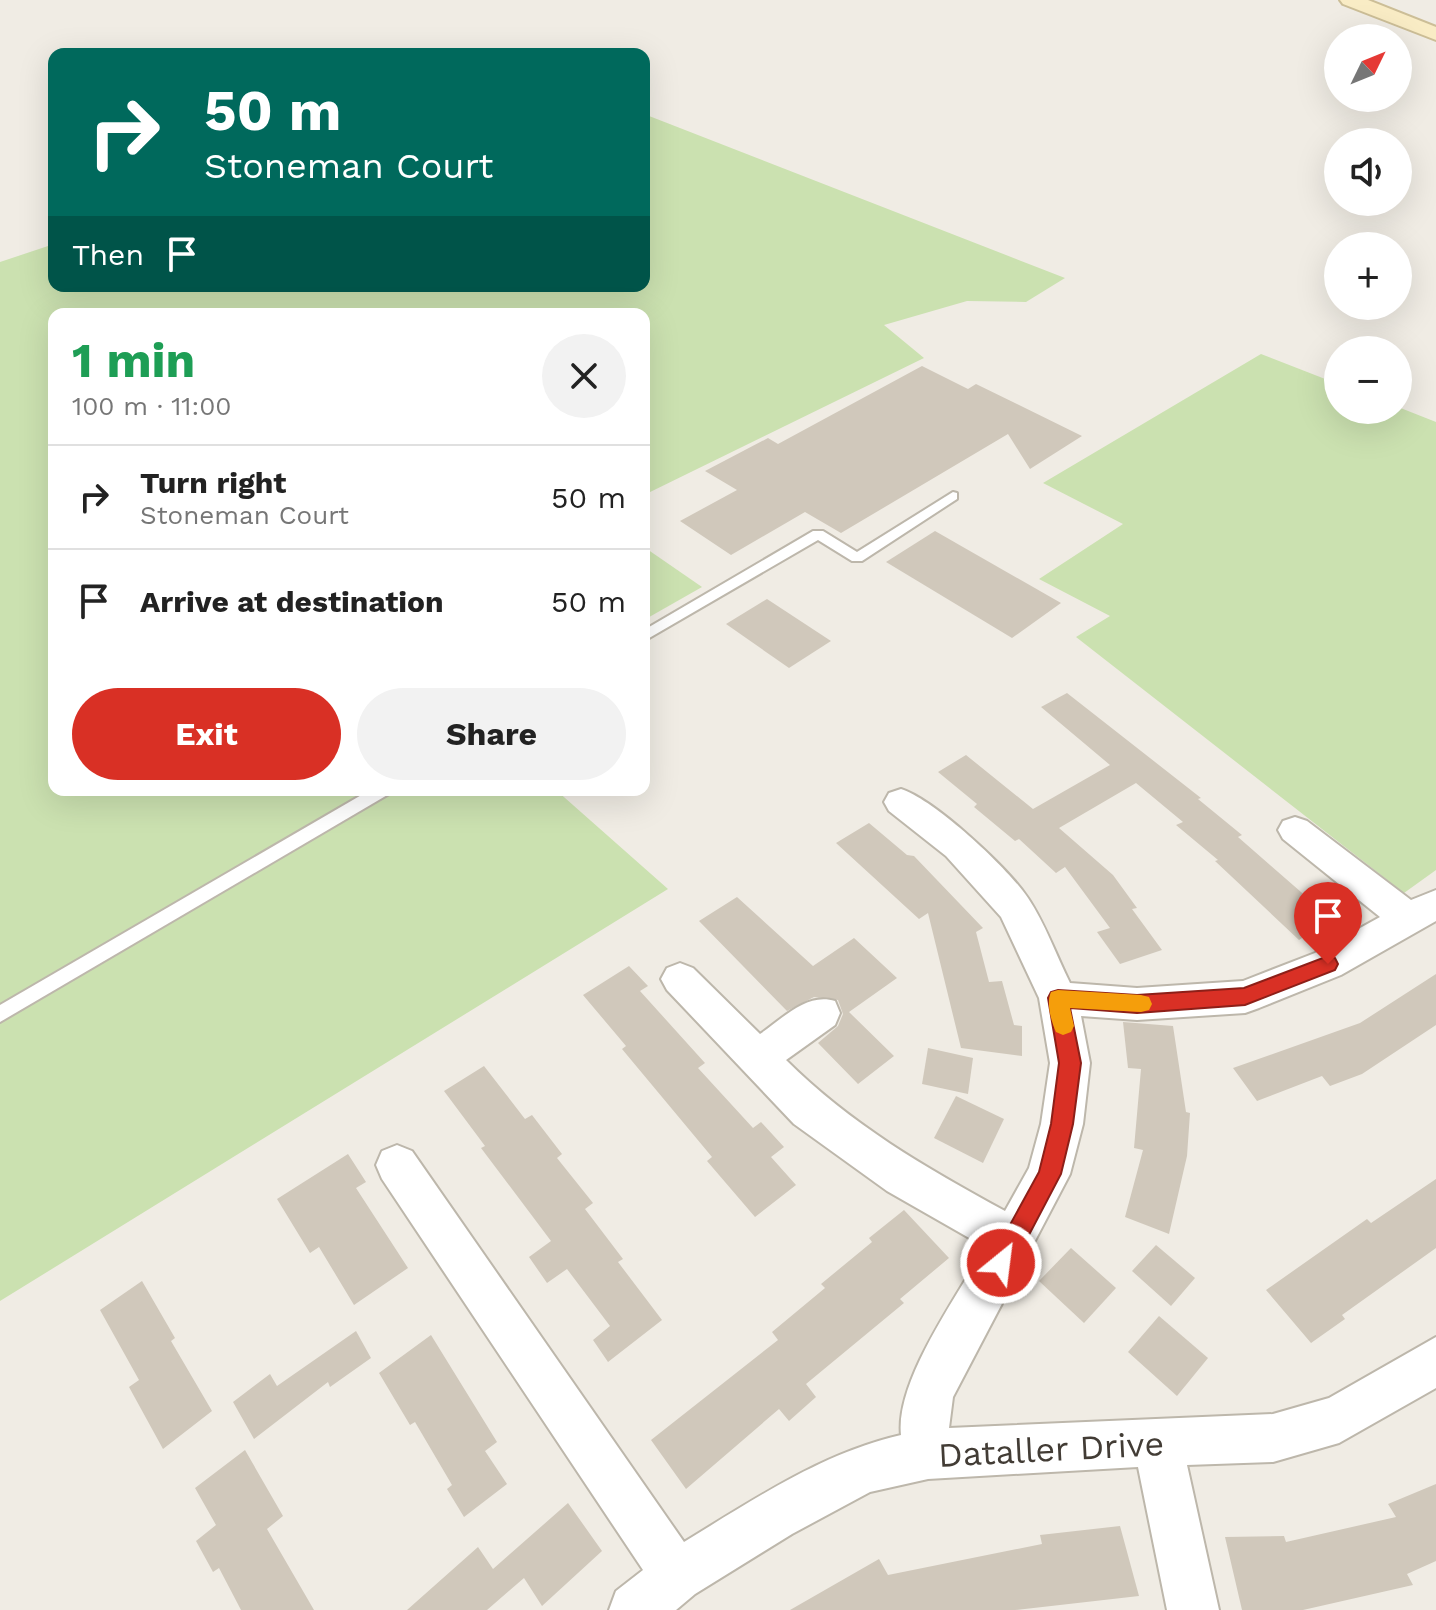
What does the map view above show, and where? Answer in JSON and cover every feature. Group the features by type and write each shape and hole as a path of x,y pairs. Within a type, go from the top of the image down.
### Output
{"street":[{"path":"1350,0 1436,34"},
{"path":"901,802 958,847 1015,908 1058,998 1070,1063 1062,1124 1049,1174 930,1391 924,1421 928,1454"},
{"path":"1058,998 1137,1004 1245,997 1328,964 1423,912 1295,830"},
{"path":"680,979 809,1111 890,1169 1014,1239"},
{"path":"758,1058 821,1013"},
{"path":"397,1165 677,1576"},
{"name":"Dataller Drive","path":"635,1610 677,1576 774,1516 863,1469 928,1454 1018,1447 1273,1438 1339,1419 1436,1361"},
{"path":"1157,1442 1193,1610"}],"lane":[{"path":"650,632 818,534 857,558 953,496"},
{"path":"0,1014 373,796"}],"green space":[{"path":"650,116 1065,278 1026,302 967,301 884,325 924,358 650,492 650,308 48,308 48,796 563,796 668,889 0,1301 0,262 48,246 48,292 650,292"},
{"path":"1261,354 1324,379 1324,424 1412,424 1412,413 1436,422 1436,870 1404,893 1076,637 1110,616 1039,579 1123,524 1043,483"},
{"path":"650,551 702,587 650,617"}],"building":[{"path":"922,366 968,389 976,384 1082,436 1030,469 1008,434 841,533 805,512 731,555 680,521 737,490 705,471 768,438 778,444"},
{"path":"935,531 1061,603 1012,638 886,562"},
{"path":"767,599 831,641 789,668 726,624"},
{"path":"1067,693 1201,798 1198,799 1242,835 1238,837 1332,919 1299,940 1215,861 1218,860 1176,825 1183,822 1136,783 1059,828 1113,875 1137,908 1132,909 1162,950 1120,964 1097,932 1110,928 1065,867 1056,873 1019,839 1015,841 974,807 977,804 938,772 966,755 1033,809 1110,765 1041,707"},
{"path":"869,823 907,855 914,856 983,928 976,932 989,982 1002,981 1014,1025 1022,1026 1022,1056 961,1048 928,913 919,919 836,843"},
{"path":"737,897 813,966 854,938 897,978 849,1012 894,1056 858,1084 818,1043 838,1026 843,1014 838,1000 814,997 787,1011 699,921"},
{"path":"629,966 648,986 640,991 705,1063 698,1068 753,1128 761,1122 784,1147 771,1157 796,1185 755,1217 707,1161 712,1157 622,1049 626,1046 583,995"},
{"path":"1436,974 1436,1025 1362,1074 1330,1086 1322,1076 1257,1101 1233,1068 1360,1023"},
{"path":"1123,1022 1173,1026 1186,1112 1190,1113 1187,1156 1169,1234 1125,1217 1143,1150 1134,1148 1141,1069 1128,1068"},
{"path":"928,1048 973,1058 968,1094 922,1084"},
{"path":"484,1066 525,1119 532,1115 562,1154 557,1158 593,1203 585,1209 623,1259 618,1262 662,1320 608,1362 593,1340 610,1326 567,1269 547,1283 529,1257 551,1241 481,1148 485,1146 444,1091"},
{"path":"956,1096 1004,1119 983,1163 934,1138"},
{"path":"348,1154 366,1182 356,1188 408,1268 354,1305 319,1247 310,1253 277,1199"},
{"path":"1436,1179 1436,1248 1342,1315 1345,1319 1311,1343 1266,1290 1367,1219 1371,1223"},
{"path":"904,1210 949,1258 900,1299 904,1303 806,1384 816,1397 789,1421 779,1409 686,1489 651,1440 778,1340 772,1332 825,1288 821,1284 872,1242 869,1238"},
{"path":"1156,1245 1195,1278 1171,1306 1132,1271"},
{"path":"1071,1248 1116,1288 1084,1323 1039,1281"},
{"path":"142,1281 175,1338 171,1341 212,1411 163,1449 129,1387 139,1380 100,1310"},
{"path":"1159,1316 1208,1358 1177,1396 1128,1352"},
{"path":"356,1331 371,1358 330,1387 328,1382 254,1439 233,1402 270,1374 277,1386"},
{"path":"431,1335 497,1442 485,1451 507,1484 464,1517 447,1489 452,1485 415,1422 410,1425 379,1373"},
{"path":"245,1450 283,1516 267,1529 314,1610 241,1610 219,1568 213,1572 196,1541 216,1525 195,1488"},
{"path":"1436,1484 1436,1561 1407,1574 1413,1585 1303,1610 1242,1610 1225,1537 1284,1536 1286,1542 1396,1517 1388,1504"},
{"path":"568,1503 602,1551 542,1606 524,1578 487,1610 407,1610 478,1547 493,1569"},
{"path":"1120,1526 1139,1596 1015,1610 790,1610 879,1559 888,1575 1042,1544 1040,1535"}],"slow traffic":[{"path":"1063,1026 1058,998 1141,1004"}],"route":[{"path":"1001,1263 1049,1174 1062,1124 1070,1063 1058,998 1137,1004 1245,997 1328,964"}]}
